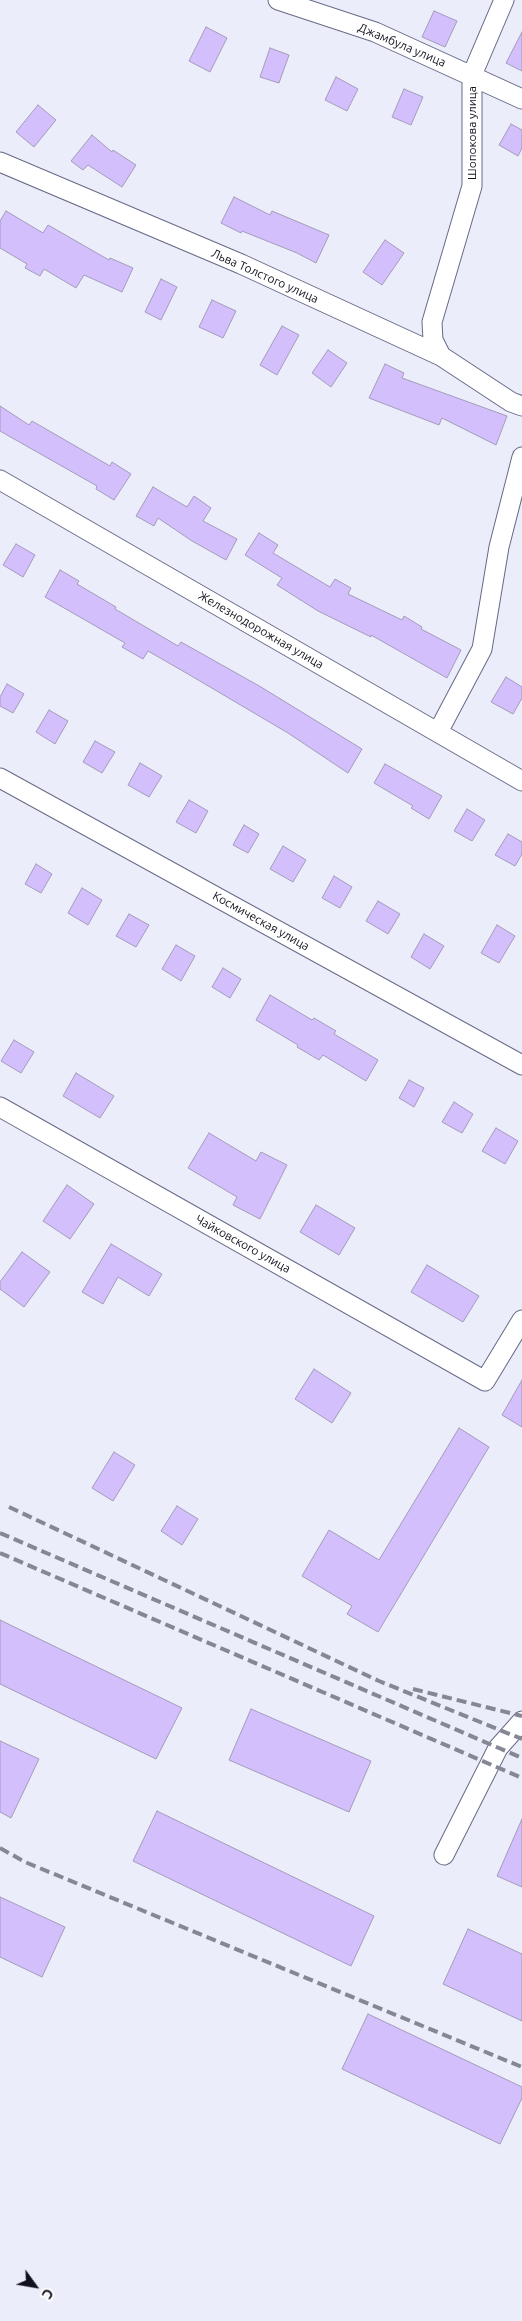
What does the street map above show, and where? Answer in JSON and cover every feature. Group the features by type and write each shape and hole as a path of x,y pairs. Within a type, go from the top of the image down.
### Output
{"street":[{"name":"Джамбула улица","path":"278,0 375,32 522,98"},
{"name":"Шопокова улица","path":"441,356 433,340 432,322 472,186 472,75 504,0"},
{"name":"Льва Толстого улица","path":"0,162 241,264 441,356 518,409"},
{"path":"438,732 482,649 499,547 522,457"},
{"name":"Железнодорожная улица","path":"0,480 522,781"},
{"name":"Космическая улица","path":"0,778 522,1065"},
{"name":"Чайковского улица","path":"0,1107 485,1381 522,1320"},
{"path":"444,1855 498,1748 522,1721"}],"building":[{"path":"434,11 457,21 445,47 422,37"},
{"path":"206,27 227,38 210,72 189,61"},
{"path":"522,32 522,71 506,63"},
{"path":"270,48 289,55 279,83 260,77"},
{"path":"336,77 358,89 347,111 325,100"},
{"path":"404,89 423,97 411,125 392,117"},
{"path":"38,105 56,120 34,147 16,132"},
{"path":"511,124 522,130 522,148 518,156 499,145"},
{"path":"92,135 112,152 113,150 136,165 122,187 88,165 83,170 71,161"},
{"path":"234,197 270,215 272,211 329,235 316,263 297,253 242,231 241,233 221,223"},
{"path":"6,211 43,233 48,225 109,260 110,258 133,268 122,292 84,275 76,288 44,269 40,276 25,268 27,264 0,248 0,221"},
{"path":"385,240 404,253 382,285 363,272"},
{"path":"161,279 177,287 161,320 145,312"},
{"path":"212,300 236,311 223,338 199,327"},
{"path":"282,326 299,335 277,375 260,365"},
{"path":"328,350 347,363 331,387 312,373"},
{"path":"385,364 404,373 402,378 507,416 496,445 442,418 439,425 369,398"},
{"path":"0,406 29,425 32,421 110,466 112,462 131,474 114,500 96,489 97,486 0,431"},
{"path":"153,487 187,507 194,496 211,508 203,521 237,539 226,560 192,541 158,518 154,526 136,516"},
{"path":"259,533 278,545 273,553 330,587 335,579 351,588 348,594 402,620 404,616 422,627 421,629 461,650 447,678 371,635 371,637 318,611 277,585 282,578 245,555"},
{"path":"16,544 35,555 23,577 3,565"},
{"path":"60,570 79,581 77,584 116,607 115,609 178,646 181,642 261,687 362,749 348,773 288,733 188,674 148,651 143,659 122,647 125,643 45,597"},
{"path":"506,677 522,687 522,698 513,714 491,702"},
{"path":"7,684 24,694 13,713 0,706 0,697"},
{"path":"49,710 68,721 55,744 36,732"},
{"path":"95,741 115,752 102,773 83,762"},
{"path":"140,763 162,776 149,797 128,785"},
{"path":"385,764 442,796 429,819 411,808 413,806 374,783"},
{"path":"189,800 208,811 196,833 176,822"},
{"path":"467,809 485,820 472,841 454,831"},
{"path":"244,825 259,834 248,853 233,845"},
{"path":"508,834 522,842 522,854 515,866 495,855"},
{"path":"283,846 306,860 293,882 270,869"},
{"path":"36,864 52,874 41,893 25,884"},
{"path":"334,876 352,887 340,908 322,898"},
{"path":"82,888 102,900 88,925 68,913"},
{"path":"378,901 400,914 388,934 366,921"},
{"path":"129,914 149,925 136,947 116,936"},
{"path":"497,925 515,936 499,963 481,953"},
{"path":"424,934 444,946 430,969 411,957"},
{"path":"176,945 195,956 181,981 162,969"},
{"path":"223,968 241,979 230,998 212,987"},
{"path":"270,995 312,1020 314,1018 336,1031 334,1034 378,1060 366,1081 323,1055 319,1060 256,1020"},
{"path":"14,1040 34,1052 21,1073 1,1061"},
{"path":"76,1073 114,1096 100,1118 63,1096"},
{"path":"409,1080 424,1088 414,1107 399,1098"},
{"path":"454,1102 473,1114 462,1133 442,1122"},
{"path":"496,1128 518,1141 505,1164 482,1151"},
{"path":"209,1133 256,1161 261,1152 287,1165 260,1219 233,1205 237,1197 188,1168"},
{"path":"67,1185 94,1204 70,1239 43,1221"},
{"path":"316,1205 355,1228 339,1255 300,1232"},
{"path":"111,1244 162,1274 149,1296 118,1277 103,1304 82,1292"},
{"path":"22,1252 50,1272 24,1307 0,1289 0,1282"},
{"path":"427,1265 479,1296 463,1322 411,1292"},
{"path":"314,1369 351,1393 332,1423 295,1399"},
{"path":"522,1380 522,1427 502,1415"},
{"path":"459,1428 489,1447 378,1632 347,1614 352,1606 302,1576 329,1530 379,1560"},
{"path":"114,1452 135,1465 113,1501 92,1488"},
{"path":"177,1506 198,1519 182,1545 161,1531"},
{"path":"0,1620 182,1708 156,1759 0,1684"},
{"path":"251,1709 371,1761 349,1812 229,1760"},
{"path":"0,1741 39,1759 11,1818 0,1812"},
{"path":"157,1811 374,1916 351,1966 133,1861"},
{"path":"522,1819 522,1887 497,1876"},
{"path":"0,1897 65,1927 42,1977 0,1957"},
{"path":"468,1929 522,1954 522,2021 443,1984"},
{"path":"368,2014 522,2087 522,2098 500,2144 342,2069"}],"railway":[{"path":"9,1507 379,1681 522,1739"},
{"path":"0,1533 522,1758"},
{"path":"0,1553 522,1778"},
{"path":"413,1689 522,1716"},
{"path":"0,1848 25,1862 522,2067"}]}
